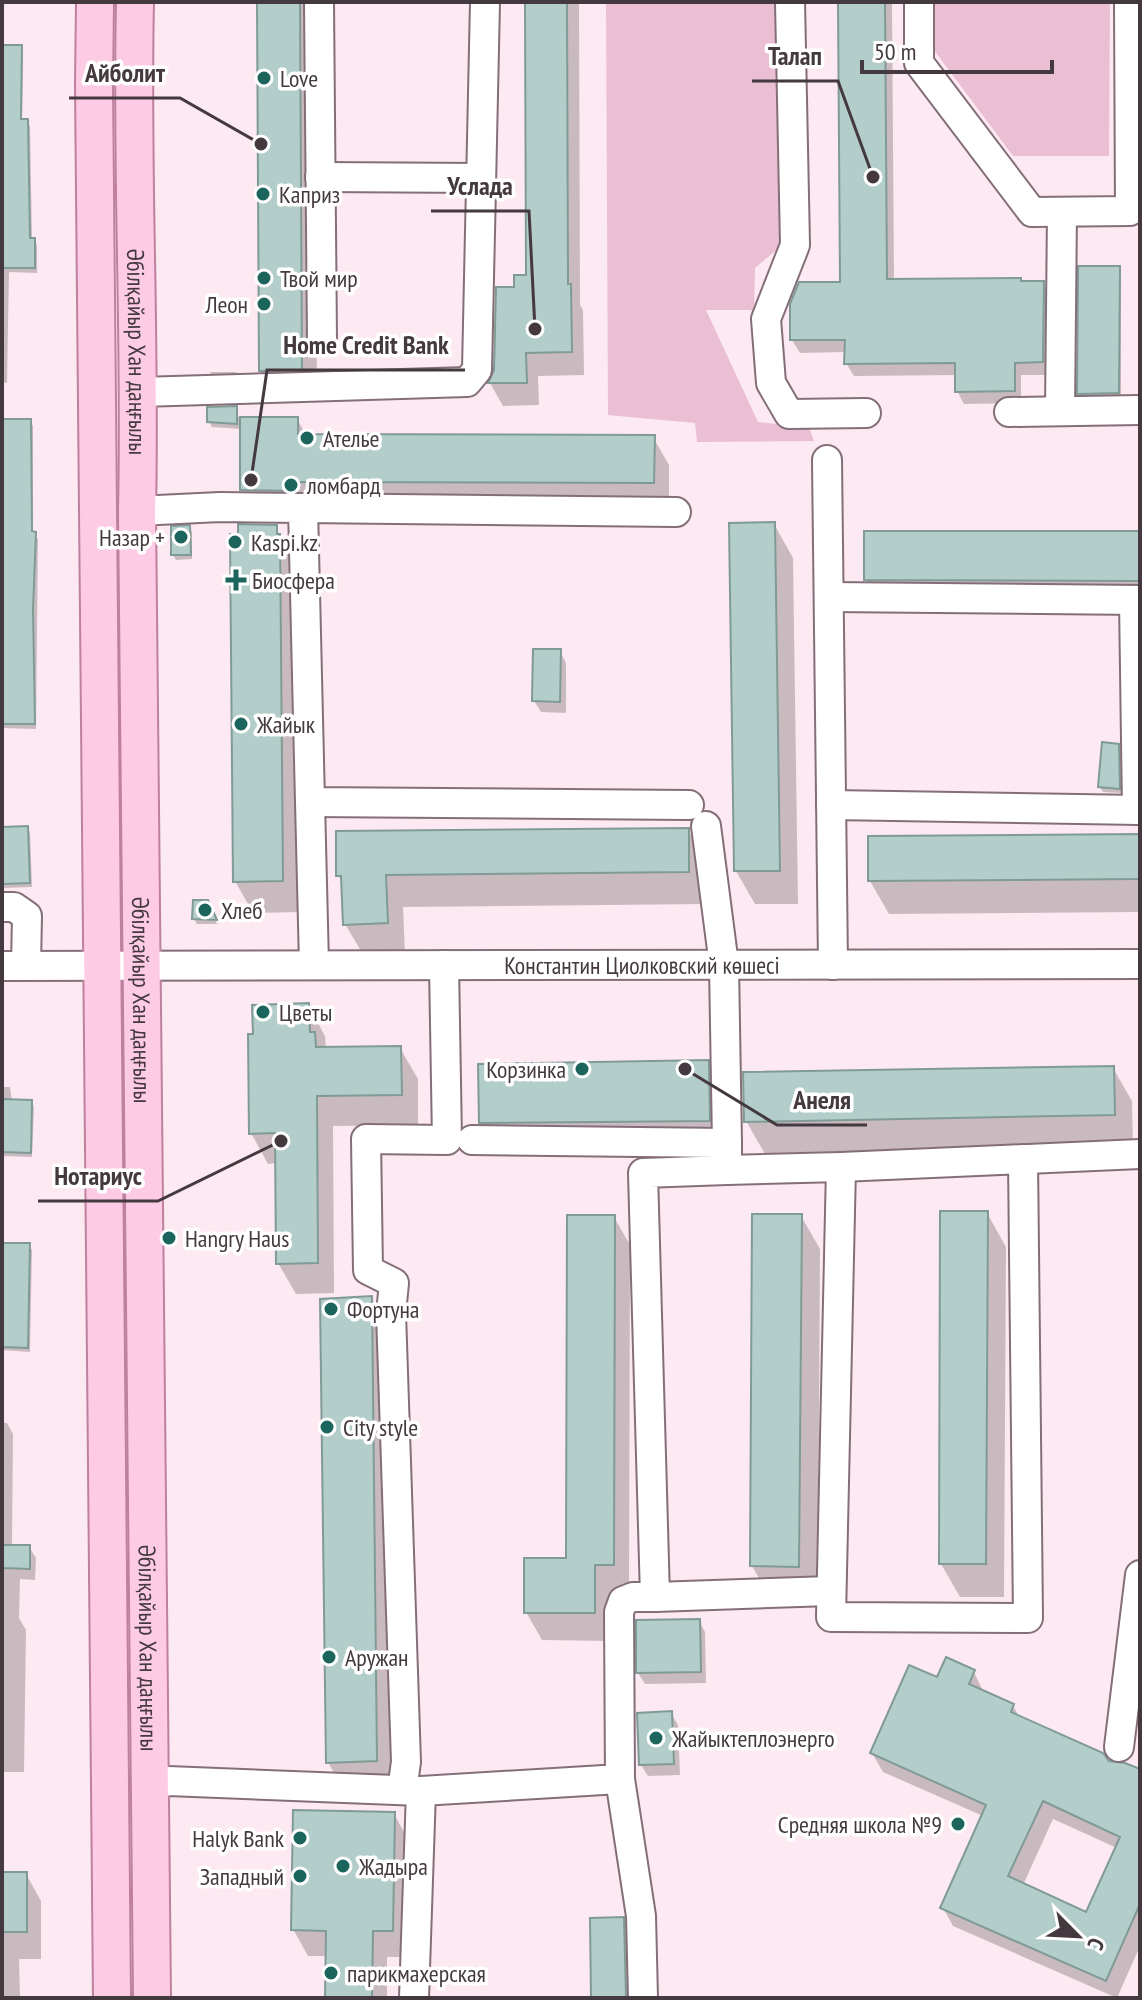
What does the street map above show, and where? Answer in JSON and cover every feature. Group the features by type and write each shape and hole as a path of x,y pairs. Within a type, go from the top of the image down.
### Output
{"main road":[{"name":"Әбілқайыр Хан даңғылы","path":"95,2 112,1998"},
{"name":"Әбілқайыр Хан даңғылы","path":"135,2 133,91 140,392 137,511 152,1998"}],"street":[{"path":"319,2 322,340"},
{"path":"140,392 467,382 477,370 485,2"},
{"path":"790,2 795,245 766,319 771,383 789,414 866,413"},
{"path":"919,2 919,63 1032,212 1130,211 1129,2"},
{"path":"320,177 481,178"},
{"path":"1060,410 1062,212"},
{"path":"1009,412 1140,410"},
{"path":"827,460 833,965"},
{"path":"137,511 220,507 676,512"},
{"path":"303,508 314,965"},
{"path":"829,597 1137,600 1139,810 831,805"},
{"path":"310,802 697,816 724,965 727,1156"},
{"path":"2,907 14,907 27,916 14,966"},
{"name":"Константин Циолковский көшесі","path":"14,966 1140,964"},
{"path":"414,1998 411,1790 406,1762 391,1313 394,1283 368,1270 366,1139 447,1140 444,965"},
{"path":"472,1140 727,1156 841,1167 1140,1154"},
{"path":"655,1597 643,1173 727,1156"},
{"path":"841,1167 831,1617 1028,1618 1023,1159"},
{"path":"1119,1747 1140,1575"},
{"path":"643,1998 641,1916 620,1779 619,1612 623,1601 633,1597 830,1591"},
{"path":"150,1786 168,1781 411,1790 620,1779"}],"shaded area":[{"path":"606,2 780,2 780,247 755,268 754,310 706,310 758,422 809,427 814,441 697,442 695,423 608,415"},
{"path":"933,2 1110,2 1109,156 1013,156 933,49"}],"building":[{"path":"257,2 300,2 302,370 259,371"},
{"path":"525,2 567,2 568,284 571,284 572,352 526,353 527,383 488,383 494,370 496,287 514,287 514,275 526,275"},
{"path":"838,2 885,2 887,279 1021,278 1021,281 1044,281 1043,362 1015,363 1015,391 955,392 955,363 844,364 845,340 790,340 790,304 799,282 840,282"},
{"path":"2,45 22,45 21,119 28,119 30,238 35,238 35,268 2,268"},
{"path":"1078,266 1120,266 1119,393 1077,394"},
{"path":"237,406 237,424 207,422 207,407"},
{"path":"240,417 298,417 298,434 655,435 654,483 297,482 297,491 240,490"},
{"path":"2,419 31,419 32,531 36,532 33,610 35,724 2,724"},
{"path":"775,522 780,871 734,871 729,523"},
{"path":"238,524 277,525 277,534 280,534 283,881 233,882 230,534 238,534"},
{"path":"190,525 191,555 171,555 171,526"},
{"path":"864,531 1140,531 1140,581 864,580"},
{"path":"533,649 561,649 560,702 532,701"},
{"path":"1102,742 1119,744 1120,789 1098,787"},
{"path":"28,826 30,883 3,884 2,827"},
{"path":"689,828 689,872 386,875 388,923 343,925 341,876 336,876 336,831"},
{"path":"1140,834 1140,879 868,881 868,836"},
{"name":"Хлеб","path":"193,900 208,900 217,920 192,919"},
{"path":"309,1003 310,1032 315,1032 316,1047 401,1046 402,1095 317,1096 318,1263 276,1264 275,1133 249,1134 248,1034 253,1034 252,1005"},
{"path":"709,1060 710,1121 479,1123 478,1064"},
{"path":"1114,1066 1115,1115 744,1122 743,1072"},
{"path":"2,1099 32,1100 31,1153 2,1152"},
{"path":"940,1211 988,1211 986,1564 939,1564"},
{"path":"752,1214 802,1214 799,1567 750,1566"},
{"path":"567,1215 615,1215 614,1565 595,1565 595,1613 524,1613 524,1558 566,1558"},
{"path":"2,1243 30,1243 28,1348 2,1347"},
{"path":"372,1296 377,1761 326,1763 320,1299"},
{"path":"2,1545 30,1545 30,1569 2,1568"},
{"path":"700,1619 701,1672 636,1673 636,1620"},
{"path":"946,1657 975,1670 969,1684 1014,1704 1011,1712 1103,1753 1109,1761 1140,1769 1140,1904 1106,1981 940,1908 986,1805 870,1753 909,1665 937,1677","holes":["1043,1801 1120,1837 1086,1912 1008,1876"]},
{"name":"Жайыктеплоэнерго","path":"672,1711 674,1764 639,1765 637,1713"},
{"name":"Жадыра","path":"293,1810 395,1812 393,1931 373,1931 372,1998 325,1998 326,1931 291,1930"},
{"path":"2,1872 27,1872 27,1932 2,1932"},
{"path":"624,1917 626,1998 591,1998 590,1918"}],"place":[{"name":"Love","path":"264,78"},
{"name":"Айболит","path":"261,144"},
{"name":"Талап","path":"873,177"},
{"name":"Каприз","path":"263,194"},
{"name":"Твой мир","path":"264,278"},
{"name":"Леон","path":"264,304"},
{"name":"Услада","path":"535,329"},
{"name":"Ателье","path":"307,438"},
{"name":"Home Credit Bank","path":"251,480"},
{"name":"ломбард","path":"291,485"},
{"name":"Назар +","path":"181,537"},
{"name":"Kaspi.kz","path":"235,542"},
{"name":"Биосфера","path":"236,580"},
{"name":"Жайык","path":"241,724"},
{"name":"Хлеб","path":"205,910"},
{"name":"Цветы","path":"263,1012"},
{"name":"Корзинка","path":"582,1069"},
{"name":"Анеля","path":"685,1069"},
{"name":"Нотариус","path":"281,1141"},
{"name":"Hangry Haus","path":"169,1238"},
{"name":"Фортуна","path":"331,1309"},
{"name":"City style","path":"327,1427"},
{"name":"Аружан","path":"329,1657"},
{"name":"Жайыктеплоэнерго","path":"656,1738"},
{"name":"Средняя школа №9","path":"958,1824"},
{"name":"Halyk Bank","path":"300,1838"},
{"name":"Жадыра","path":"343,1866"},
{"name":"Западный","path":"300,1876"},
{"name":"парикмахерская","path":"331,1973"}]}
